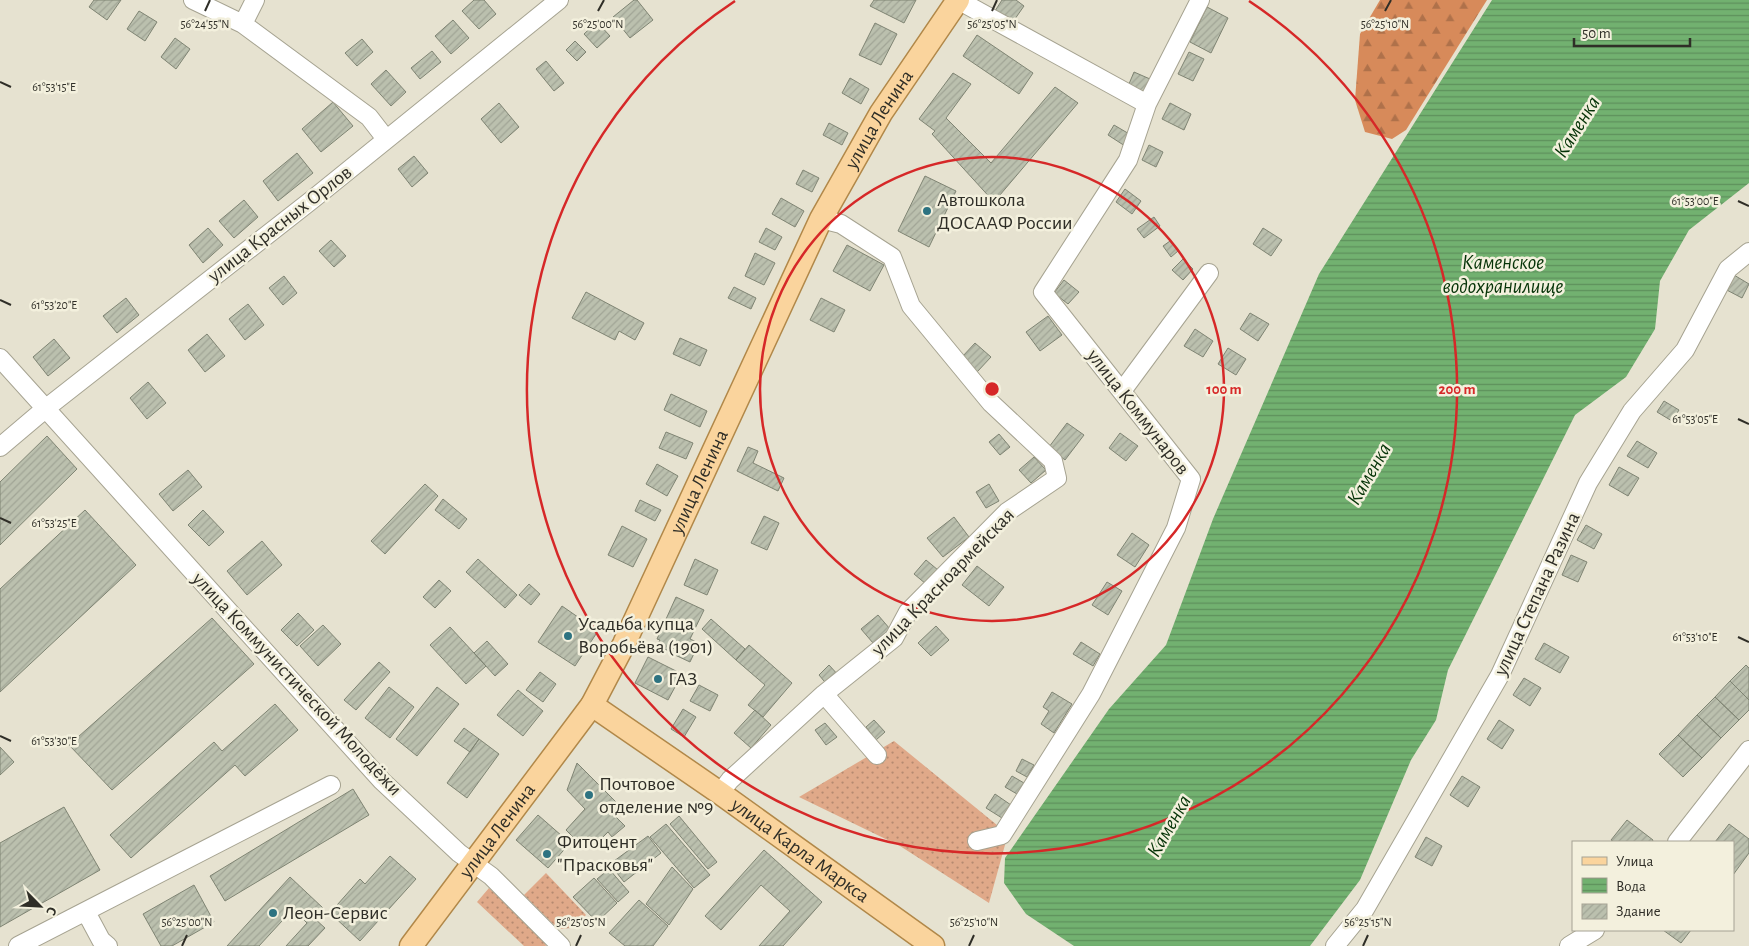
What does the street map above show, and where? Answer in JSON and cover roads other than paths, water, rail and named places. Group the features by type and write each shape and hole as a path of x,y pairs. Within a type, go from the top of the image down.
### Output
{"main road":[{"name":"улица Ленина","path":"411,946 592,705 628,635 820,218 881,113 958,0"},
{"name":"улица Карла Маркса","path":"592,705 720,793 933,946"}],"street":[{"path":"193,0 243,24 369,117 386,139"},
{"path":"243,24 255,0"},
{"name":"улица Красных Орлов","path":"0,447 45,409 559,0"},
{"path":"958,0 1147,104"},
{"name":"улица Коммунаров","path":"977,841 1002,835 1091,694 1176,528 1191,479 1043,292 1128,160 1147,104 1200,0"},
{"name":"улица Красноармейская","path":"720,793 730,780 824,694 894,638 908,612 1007,512 1057,478 1053,461 991,403 911,306 892,257 841,224 820,218"},
{"name":"улица Степана Разина","path":"1335,946 1365,909 1500,675 1588,483 1632,411 1685,350 1728,269 1749,252"},
{"path":"1122,391 1209,273"},
{"name":"улица Коммунистической Молодёжи","path":"0,358 382,781 473,864 490,876 561,946"},
{"path":"824,694 877,755"},
{"path":"1678,841 1749,750"},
{"path":"18,946 331,785"},
{"path":"86,912 101,940 108,946"},
{"path":"1569,946 1593,931"}],"water":[{"name":"Каменское водохранилище","path":"1492,0 1749,0 1749,183 1689,230 1660,281 1655,329 1626,377 1575,415 1448,670 1436,720 1411,760 1360,880 1310,946 1074,946 1026,914 1004,883 1005,858 1109,709 1166,645 1213,519 1319,274"}],"place":[{"name":"Автошкола ДОСААФ России","path":"927,211"},
{"name":"Усадьба купца Воробьёва (1901)","path":"568,636"},
{"name":"ГАЗ","path":"658,679"},
{"name":"Почтовое отделение №9","path":"589,795"},
{"name":"Фитоцент \"Прасковья\"","path":"547,854"},
{"name":"Леон-Сервис","path":"273,913"}],"water label":[{"name":"Каменка","path":"1577,127"},
{"name":"Каменка","path":"1369,474"},
{"name":"Каменка","path":"1169,826"}]}
